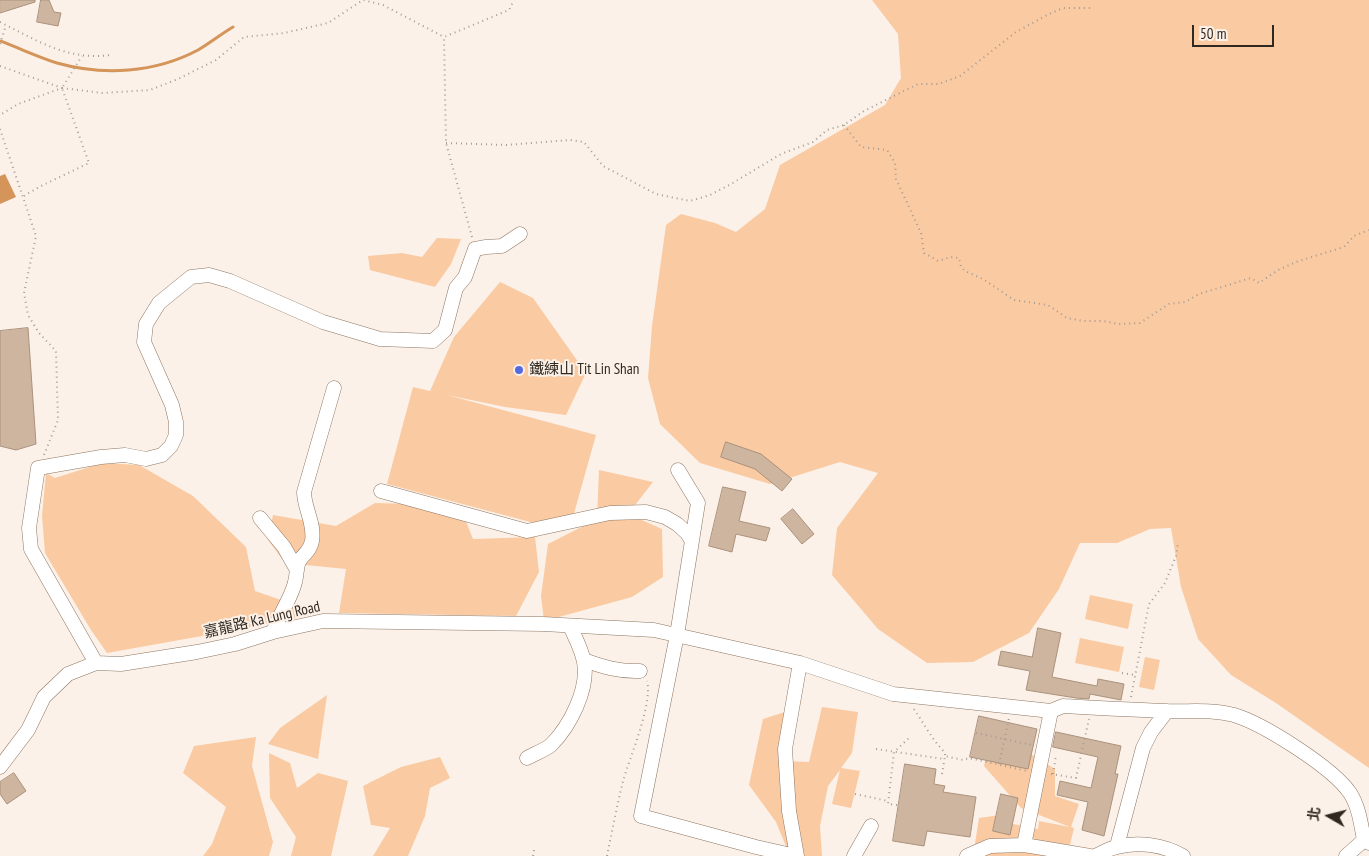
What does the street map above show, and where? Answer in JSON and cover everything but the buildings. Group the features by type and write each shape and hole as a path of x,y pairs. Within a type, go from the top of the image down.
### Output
{"street":[{"path":"96,663 31,549 28,528 38,468 100,457 125,455 146,459 162,455 171,446 176,435 176,422 172,405 144,342 146,324 159,303 191,277 209,275 230,281 324,322 380,339 433,341 445,330 456,288 465,277 475,249 502,246 520,234"},
{"path":"273,632 295,584 299,560 309,551 312,540 312,527 304,492 334,388"},
{"path":"678,470 698,503 677,635 641,816 796,856 789,811 785,749 800,664"},
{"path":"381,491 528,531 610,513 646,512 665,517 677,524 687,533 692,541"},
{"path":"260,518 284,547 297,570"},
{"name":"嘉龍路 Ka Lung Road","path":"0,767 28,730 44,697 68,674 96,663 121,664 197,652 323,621 570,626 643,630 677,635 800,664 893,694 1051,711 1063,706 1210,711 1234,715 1257,725 1291,744 1333,774 1350,793 1359,813 1366,842"},
{"path":"527,758 550,746 568,724 580,698 585,672 584,660 570,626"},
{"path":"584,660 608,668 629,672 640,671"},
{"path":"1024,845 1050,752 1051,711"},
{"path":"1117,846 1143,748 1151,732 1167,711"},
{"path":"854,856 871,826"},
{"path":"1346,856 1366,842"},
{"path":"967,856 990,846 1024,845 1090,856"},
{"path":"1095,856 1117,846 1146,845 1161,846 1183,856"}],"path":[{"path":"0,66 62,88 102,93 150,90 178,79 216,60 244,37 284,33 328,23 363,0 383,5 444,37"},
{"path":"444,37 509,10 514,0"},
{"path":"446,143 506,145 570,140 584,142 603,166 656,194 690,201 710,195 781,154 813,142 827,130 844,125 864,111 918,84 938,84 960,76 1016,32 1049,14 1063,8 1091,8"},
{"path":"0,22 49,47 82,56 110,56"},
{"path":"0,44 6,25"},
{"path":"444,37 446,143 475,249"},
{"path":"0,115 18,104 62,88 82,56"},
{"path":"23,196 40,186 89,164 62,88"},
{"path":"844,125 861,147 886,150 895,163 896,179 921,233 924,252 938,260 951,257 959,258 961,267 965,271 983,279 1014,300 1048,305 1067,318 1084,322 1103,320 1118,324 1140,323 1169,304 1185,302 1199,294 1252,278 1259,283 1278,270 1296,262 1344,247 1354,236 1369,230"},
{"path":"0,129 36,236 24,293 28,315 39,333 56,351 58,420 38,468"},
{"path":"1128,709 1149,604 1165,583 1176,556 1178,542"},
{"path":"607,856 624,781 647,702 649,687 646,678 640,671"},
{"path":"1122,673 1135,675"},
{"path":"916,696 914,709 945,753 942,774"},
{"path":"999,764 1011,707"},
{"path":"876,749 963,760 969,758 1043,774 1076,778 1091,708"},
{"path":"976,733 1050,752 1043,774"},
{"path":"888,801 894,752 909,738"},
{"path":"855,794 888,801 888,804 897,805"},
{"path":"533,856 534,850"}],"shaded area":[{"path":"872,0 1369,0 1369,768 1276,703 1231,675 1198,639 1181,587 1171,528 1150,529 1117,543 1080,543 1059,589 1029,633 973,662 927,663 878,629 832,575 837,528 878,473 840,462 770,484 700,463 660,424 648,378 652,326 666,225 681,214 715,223 736,232 765,209 780,165 885,105 901,78 898,34"},
{"path":"5,174 16,197 0,204 0,176"},
{"path":"437,238 461,239 451,264 435,287 370,270 368,256 402,253 422,257"},
{"path":"500,282 533,298 586,373 566,415 505,407 447,395 596,435 573,517 534,523 387,484 413,387 430,391 454,337"},
{"path":"102,463 139,465 193,496 246,547 255,591 319,613 107,653 45,553 42,516 46,473 55,478"},
{"path":"599,470 653,482 628,514 662,529 663,577 632,597 544,621 541,596 548,544 597,519"},
{"path":"375,503 414,504 461,509 473,539 535,537 539,572 516,616 339,613 346,569 285,563 268,540 273,515 336,526"},
{"path":"1090,595 1133,604 1128,629 1085,619"},
{"path":"1080,638 1124,647 1119,672 1075,663"},
{"path":"1145,657 1160,660 1154,690 1139,687"},
{"path":"327,695 318,759 268,744 280,728"},
{"path":"822,707 858,712 852,753 841,768 860,771 851,808 832,804 840,770 828,786 820,826 822,856 790,856 776,822 749,785 763,719 788,711 782,761 809,762"},
{"path":"993,731 1055,769 1055,796 1079,804 1071,827 1074,828 1070,845 1056,843 1072,856 973,856 979,818 1007,814 1013,824 1038,829 1039,821 1070,827 1021,808 984,766"},
{"path":"256,737 252,766 273,842 269,856 203,856 212,844 226,807 183,773 194,746"},
{"path":"269,753 290,763 297,788 318,773 348,781 331,856 291,856 296,837 270,798"},
{"path":"440,757 450,778 430,788 425,816 408,856 373,856 390,828 371,825 363,786 401,767"}],"waterway":[{"path":"0,41 57,63 92,70 129,70 147,68 181,58 198,50 233,27"}],"place":[{"name":"鐵練山 Tit Lin Shan","path":"519,370"}]}
